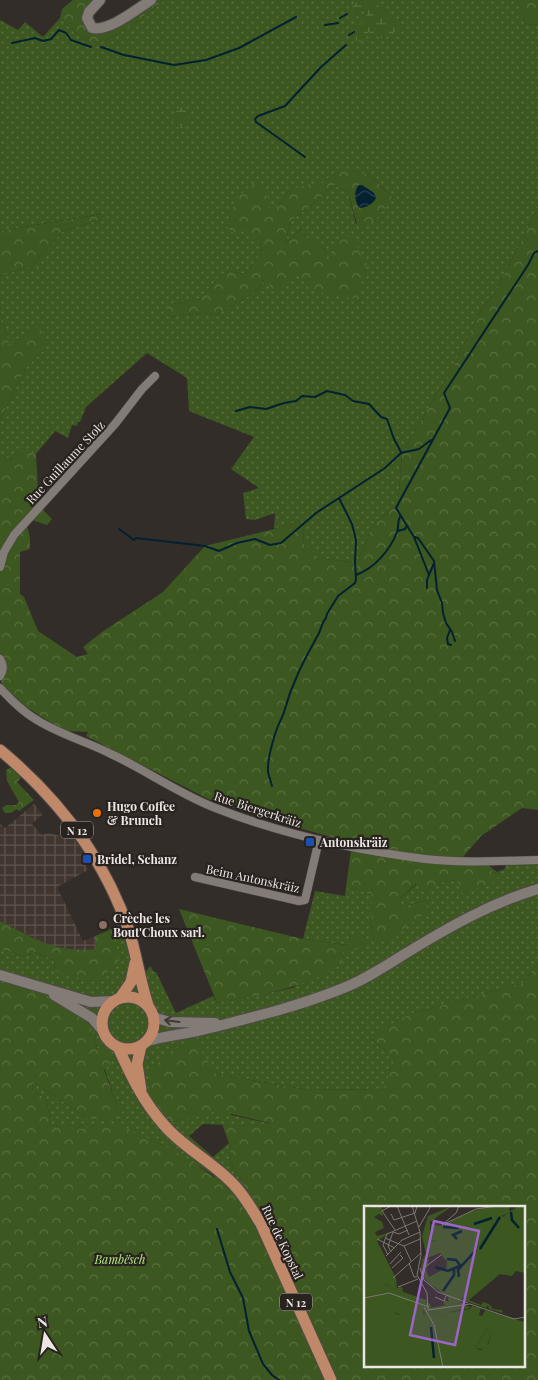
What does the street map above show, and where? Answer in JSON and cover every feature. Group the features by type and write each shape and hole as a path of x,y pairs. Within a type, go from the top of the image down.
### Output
{"main road":[{"path":"100,0 89,12 87,18 92,28 97,29 111,25 151,0"},
{"name":"N 12","path":"0,750 46,792 65,813 93,853 124,918 151,1013"},
{"path":"43,988 92,1018 112,1044 126,1049 168,1035 210,1028 288,1008 344,988 464,919 538,889"},
{"path":"103,1031 103,1018 109,1006 117,1000 131,982 136,962"},
{"path":"0,975 91,1002 128,997 136,999 151,1013 170,1022 226,1023"},
{"path":"144,1043 153,1030 151,1013"},
{"name":"Rue de Kopstal","path":"141,1094 137,1064 144,1043"},
{"name":"Rue de Kopstal","path":"118,1047 132,1079 152,1111 188,1149 235,1185 250,1204 261,1224 331,1380"}],"street":[{"name":"Rue Guillaume Stolz","path":"0,567 4,552 14,535 110,430 142,389 155,376"},
{"path":"0,659 3,665 0,676"},
{"name":"Rue Biergerkräiz","path":"0,688 23,711 36,720 109,753 187,795 214,807 319,840 425,859 484,862 538,860"},
{"name":"Beim Antonskräiz","path":"195,877 299,901 305,900 319,840"}],"shaded area":[{"path":"34,804 43,814 32,824 42,835 48,833 74,839 83,851 82,859 88,870 57,887 83,941 95,936 95,949 75,951 46,944 0,921 0,824 5,828"}],"green space":[{"path":"73,0 97,0 86,11 90,30 153,0 165,0 118,34 98,42 91,42 74,32 60,18 62,9"},
{"path":"165,0 521,0 521,11 526,25 538,24 538,208 493,296 482,308 454,365 402,453 398,504 373,524 357,563 319,558 304,544 303,525 299,521 274,529 275,513 255,520 246,519 243,493 259,488 231,469 254,437 189,411 187,378 147,353 86,407 77,426 72,425 68,438 55,431 36,454 24,451 14,459 0,457 0,420 26,367 44,350 9,345 0,307 0,276 32,266 63,231 102,219 100,214 0,231 0,20 18,30 25,22 43,37 60,18 82,38 91,42 98,42 118,34","holes":["370,175 393,198 356,224 348,192 334,185 316,202 290,221 286,243 301,229 307,238 324,249 328,263 342,238 356,299 297,270 265,279 258,289 247,297 215,315 202,313 169,317 171,304 200,299 221,275 229,271 245,274 262,253 260,240 245,230 267,209 276,210 289,190 318,187"]},
{"path":"360,0 371,0 397,22 399,30 381,38 368,32 366,39 360,42 356,40 355,26 362,23 368,11 366,8 348,15 348,12"},
{"path":"521,0 538,0 538,24 526,25 521,11"},
{"path":"181,107 188,113 184,128 174,125 172,119 174,113"},
{"path":"340,167 370,175 393,198 377,218 364,226 357,224 348,192 334,185 316,202 290,221 286,243 301,229 307,238 324,249 328,262 342,237 352,237 367,264 356,299 310,290 297,271 285,288 275,291 264,280 258,289 247,297 215,315 202,313 169,317 166,311 171,304 200,299 221,275 229,271 245,274 262,253 260,240 250,240 245,230 233,233 227,227 235,199 253,184 261,188 268,198 268,208 276,210 289,190 310,184 318,187"},
{"path":"538,208 538,810 522,808 481,836 463,857 446,860 464,865 483,863 493,872 500,875 493,883 462,893 457,880 437,883 427,896 416,884 398,900 398,908 427,900 429,911 384,942 371,938 372,894 346,887 352,843 264,818 208,799 86,736 88,732 68,731 54,725 25,706 2,686 0,675 0,457 14,459 24,450 36,454 39,506 52,519 47,525 32,520 27,524 30,549 20,552 20,594 24,597 38,631 77,657 88,654 83,647 102,632 163,592 205,546 299,521 303,525 304,544 319,558 357,563 373,524 398,504 402,453 454,365 482,308 493,296"},
{"path":"101,214 102,219 63,231 32,266 0,276 0,231"},
{"path":"0,307 9,344 39,326 45,338 44,350 26,367 0,420"},
{"path":"12,767 21,778 17,782 34,800 19,811 17,809 11,813 5,813 2,808 6,805 16,805 19,802 7,781 6,770"},
{"path":"463,857 461,860 484,862 497,872 505,869 506,861 538,860 538,963 523,983 410,1014 369,1037 395,1058 384,1090 304,1089 216,1074 171,1122 189,1117 206,1117 213,1111 272,1124 253,1126 203,1124 189,1136 213,1157 229,1143 231,1165 241,1179 261,1224 212,1174 159,1143 94,1126 75,1131 83,1124 51,1126 46,1097 33,1093 32,1081 89,1119 122,1114 118,1108 89,1024 18,987 0,983 0,949 24,956 36,952 54,960 55,971 116,939 107,931 119,924 123,937 132,940 147,985 145,973 150,966 156,972 176,1013 213,996 217,1003 293,988 343,952 348,945 303,939 315,891 345,896 346,887 373,894 371,937 429,911 427,900 398,908 398,900 417,884 457,880 463,893 499,874 493,872 483,863 464,864 445,860"},
{"path":"179,909 303,939 347,945 358,932 363,935 366,946 343,952 342,964 312,980 266,994 217,1003"},
{"path":"0,921 45,943 68,949 95,949 95,936 107,931 116,939 119,964 93,982 55,971 54,960 36,952 24,956 0,949"},
{"name":"Bambësch","path":"538,963 538,1380 0,1380 0,982 35,993 69,1009 88,1023 93,1032 97,1049 109,1054 110,1065 104,1070 118,1108 123,1114 120,1118 89,1119 32,1081 33,1093 46,1097 51,1126 84,1123 76,1130 94,1126 122,1126 185,1157 230,1188 260,1222 241,1179 231,1165 229,1143 222,1124 253,1126 270,1123 232,1114 222,1118 213,1112 206,1117 189,1117 171,1122 158,1107 149,1090 151,1069 174,1049 194,1040 216,1074 304,1089 383,1090 395,1058 368,1036 410,1014 523,983"}],"water":[{"path":"359,185 374,193 376,198 369,205 359,208 355,196"}],"waterway":[{"path":"340,18 347,14"},
{"path":"101,47 124,55 174,65 206,60 239,48 296,17"},
{"path":"325,25 338,23"},
{"path":"12,43 35,38 43,41 51,39 59,30 66,33 71,40 91,47"},
{"path":"349,35 354,32"},
{"path":"305,157 256,122 255,119 258,116 285,106 321,67 346,45"},
{"path":"427,588 429,575 414,537 396,508 450,408 444,393 534,253 538,251"},
{"path":"236,411 250,407 266,409 296,401 302,396 315,397 327,391 345,395 353,401 369,404 381,417 387,419 401,452"},
{"path":"119,529 134,540 136,538 205,546 219,551 237,543 255,539 270,545 281,543 316,513 385,468 401,453 419,449 431,440"},
{"path":"272,786 268,774 270,755 276,730 284,714 294,682 327,614 338,596 355,583 356,579 356,540 352,524 339,498"},
{"path":"356,575 369,568 386,552 397,532 400,517"},
{"path":"398,531 406,527"},
{"path":"415,537 418,538 434,561 437,590 442,603 443,613 455,641"},
{"path":"429,575 434,563"},
{"path":"450,630 447,638 448,644 451,645"},
{"path":"217,1229 230,1272 243,1298 249,1331 263,1364 279,1380"}],"place":[{"name":"Hugo Coffee & Brunch","path":"97,813"},
{"name":"Antonskräiz","path":"310,842"},
{"name":"Bridel, Schanz","path":"87,859"},
{"name":"Crèche les Bout'Choux sarl.","path":"103,925"}]}
